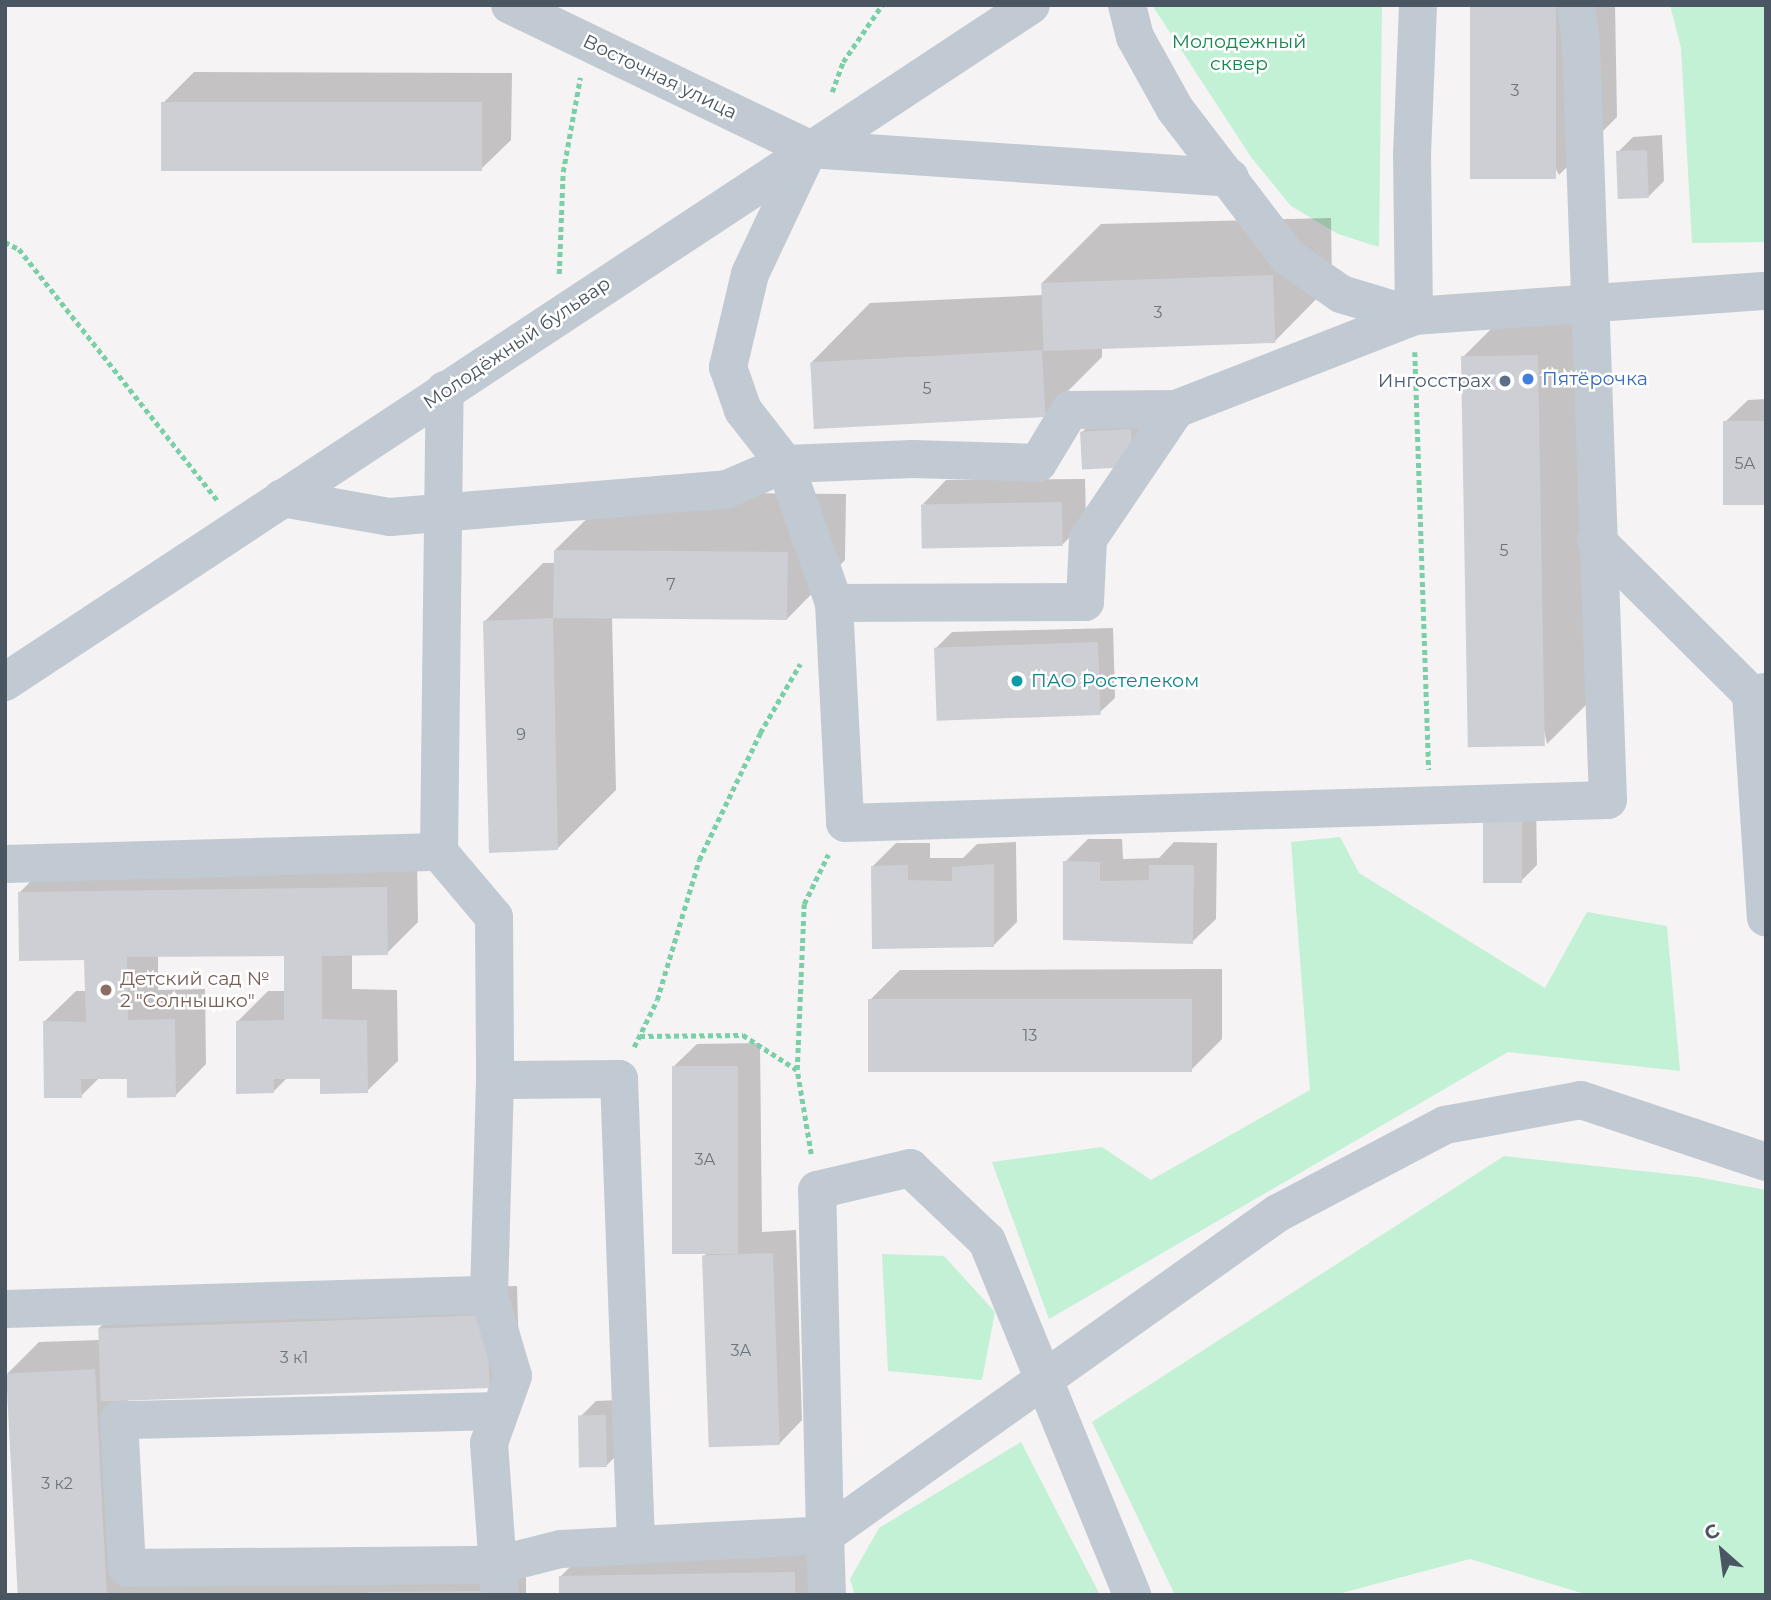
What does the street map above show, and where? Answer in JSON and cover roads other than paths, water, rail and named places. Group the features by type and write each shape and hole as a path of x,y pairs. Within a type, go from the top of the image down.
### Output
{"street":[{"name":"Восточная улица","path":"510,5 810,149"},
{"name":"Молодёжный бульвар","path":"5,682 1031,5"},
{"path":"1127,5 1135,37 1175,109 1288,257 1341,294 1414,316"},
{"path":"1414,316 1412,155 1418,5"},
{"path":"1230,178 810,149 750,274 728,367 743,410 785,464 834,603 845,823 1608,800 1581,42 1576,5"},
{"path":"282,498 390,517 727,489 785,464 913,459 1038,463 1069,410 1176,409 1414,316 1766,291"},
{"path":"445,390 446,512 439,852 494,918 495,1080 489,1294 513,1376 488,1443 499,1580"},
{"path":"834,603 1084,602 1088,539 1176,409"},
{"path":"1597,540 1758,693 1766,917"},
{"path":"5,864 439,852"},
{"path":"495,1080 619,1079 636,1545"},
{"path":"500,1410 119,1420 127,1568 499,1580 561,1549 825,1535 1042,1384 1278,1213 1445,1125 1581,1100 1766,1163"},
{"path":"827,1595 817,1190 910,1168 987,1241 1042,1384 1132,1595"},
{"path":"5,1309 489,1294"}],"place":[{"name":"Пятёрочка","path":"1528,379"},
{"name":"Ингосстрах","path":"1505,381"},
{"name":"ПАО Ростелеком","path":"1017,681"},
{"name":"Детский сад № 2 \"Солнышко\"","path":"106,990"}],"park label":[{"name":"Молодежный сквер","path":"1239,53"}]}
